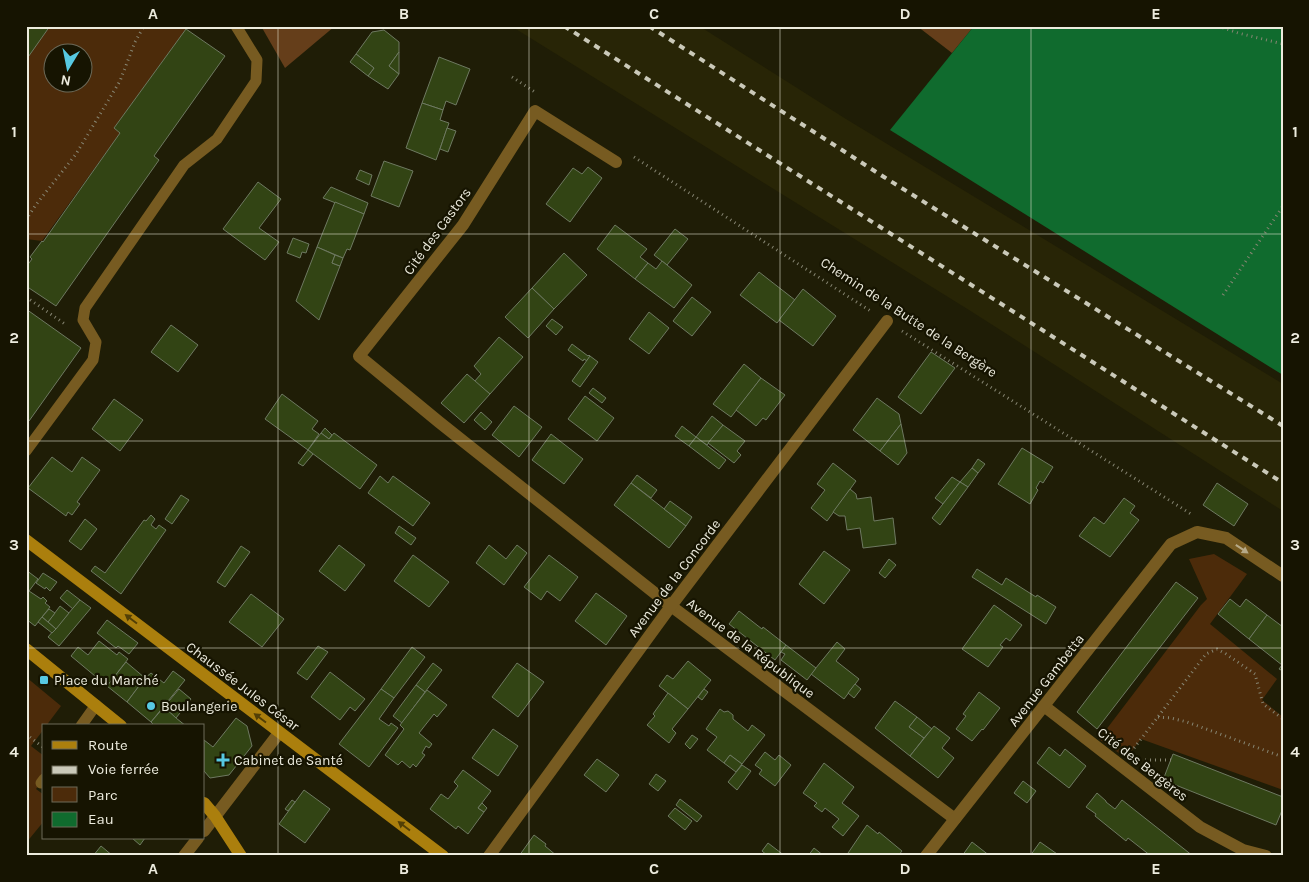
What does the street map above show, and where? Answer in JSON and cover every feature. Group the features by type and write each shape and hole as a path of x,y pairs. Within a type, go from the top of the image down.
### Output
{"street":[{"name":"Cité des Castors","path":"439,422 359,356 463,224 535,111 616,162"},
{"name":"Avenue de la Concorde","path":"489,856 671,606 887,322"},
{"name":"Avenue de la République","path":"439,422 671,606 955,819"},
{"path":"1197,532 1226,538 1283,576"},
{"name":"Avenue Gambetta","path":"926,856 1171,544 1197,532"},
{"name":"Chaussée Jules César","path":"26,540 443,856"},
{"path":"26,649 119,724"},
{"name":"Cité des Bergères","path":"1044,706 1200,827 1244,850 1266,856"},
{"path":"205,830 279,733"},
{"path":"205,804 241,856"},
{"path":"184,856 196,840"},
{"path":"1226,841 1230,856"}],"lane":[{"path":"26,451 92,360 96,342 83,320 85,308 184,165 216,140 256,81 257,60 236,26"},
{"path":"82,724 96,705"}],"path":[{"path":"26,220 76,154 120,81 135,42 144,26"},
{"path":"1218,26 1238,34 1283,44"},
{"path":"512,77 537,94"},
{"name":"Chemin de la Butte de la Bergère","path":"629,153 887,322 1195,517 1197,532"},
{"path":"1223,295 1283,206"},
{"path":"26,297 69,327 83,320"},
{"path":"1120,766 1206,654 1217,649 1255,674 1263,704 1283,719"},
{"path":"1158,718 1171,718 1187,722 1283,757"},
{"path":"26,734 42,746"}],"shaded area":[{"path":"261,26 335,26 285,68"},
{"path":"511,26 699,26 846,119 1283,384 1283,511 969,310"},
{"path":"917,26 974,26 952,53"}],"green space":[{"path":"50,26 185,26 186,29 114,128 120,133 42,241 26,239 26,60"},
{"path":"1214,554 1247,574 1210,624 1277,679 1262,700 1283,717 1283,790 1141,739 1126,758 1099,739 1207,599 1189,559"},
{"path":"26,677 61,706 48,724 42,724 42,732 31,746 42,754 42,782 36,789 42,794 42,823 26,843"}],"water":[{"path":"974,26 1283,26 1283,375 890,130"}],"building":[{"path":"26,26 50,26 26,60"},
{"path":"186,29 225,56 154,156 159,160 56,306 26,286 26,267 32,259 30,257 43,242 120,133 114,128"},
{"path":"384,30 399,42 399,52 389,66 399,74 388,89 368,76 374,68 356,54 372,32"},
{"path":"399,52 399,74 389,66"},
{"path":"356,54 374,68 368,76 350,62"},
{"path":"439,57 470,69 456,105 446,101 443,110 422,103"},
{"path":"422,103 443,110 440,120 449,123 436,160 406,148"},
{"path":"447,128 456,131 448,152 440,149"},
{"path":"384,161 413,171 399,207 371,196"},
{"path":"588,167 602,178 570,222 546,204 573,168 582,174"},
{"path":"360,170 372,175 369,185 356,179"},
{"path":"258,182 281,199 259,228 279,242 265,260 223,229"},
{"path":"331,187 368,203 364,214 323,198"},
{"path":"335,202 364,214 350,250 347,249 343,258 317,247"},
{"path":"615,225 647,249 640,257 648,263 635,279 597,249"},
{"path":"675,229 688,239 667,265 654,255"},
{"path":"293,238 309,244 306,253 302,252 300,258 287,253"},
{"path":"317,247 335,255 332,263 340,266 319,320 296,301"},
{"path":"564,253 587,275 554,309 532,288"},
{"path":"335,255 343,258 340,266 332,263"},
{"path":"662,261 692,285 674,308 635,279 648,263 656,269"},
{"path":"759,272 795,300 777,323 740,295"},
{"path":"532,288 554,309 528,338 505,317"},
{"path":"803,289 836,316 813,346 779,320"},
{"path":"692,297 711,312 692,336 673,321"},
{"path":"26,309 81,348 29,421 26,419"},
{"path":"649,312 669,328 649,354 629,339"},
{"path":"552,319 563,327 556,335 546,326"},
{"path":"171,325 198,345 178,372 151,352"},
{"path":"499,337 523,357 490,394 474,382 481,374 474,366"},
{"path":"572,344 590,356 587,361 584,359 583,361 568,350"},
{"path":"931,352 955,368 921,414 898,397"},
{"path":"590,356 598,362 580,387 572,381"},
{"path":"744,364 761,378 731,417 713,404"},
{"path":"467,374 490,394 464,423 441,403"},
{"path":"761,378 785,395 766,420 763,418 756,426 736,410"},
{"path":"593,388 606,398 602,403 589,393"},
{"path":"282,394 318,421 312,429 319,434 308,450 265,419"},
{"path":"585,396 614,418 597,441 568,419"},
{"path":"877,398 899,414 901,424 880,451 853,430"},
{"path":"114,399 143,420 120,451 92,429"},
{"path":"514,406 542,427 519,457 492,435"},
{"path":"481,412 492,422 485,430 474,420"},
{"path":"712,416 723,425 707,445 696,437"},
{"path":"901,424 907,453 898,465 880,451"},
{"path":"723,425 745,441 737,451 741,455 734,463 708,443"},
{"path":"682,426 696,437 689,446 675,436"},
{"path":"325,428 332,435 329,439 321,433"},
{"path":"321,433 329,439 334,433 377,465 360,489 308,450"},
{"path":"551,434 583,459 564,484 532,460"},
{"path":"696,437 726,460 719,469 689,446"},
{"path":"1022,448 1053,467 1043,483 1040,481 1036,488 1038,490 1030,504 998,484"},
{"path":"308,450 313,454 303,466 298,463"},
{"path":"52,457 72,472 82,457 100,470 77,502 80,504 72,515 68,512 66,516 28,488"},
{"path":"978,459 985,464 978,473 972,468"},
{"path":"833,463 856,481 827,521 811,508 825,490 817,484"},
{"path":"972,468 978,473 968,487 960,482"},
{"path":"637,475 657,490 651,498 631,483"},
{"path":"380,476 388,483 393,476 430,503 413,526 368,493"},
{"path":"952,477 960,482 943,504 935,498"},
{"path":"960,482 968,487 940,525 932,518"},
{"path":"631,483 686,526 669,548 614,505"},
{"path":"1217,483 1248,504 1234,526 1203,505"},
{"path":"850,489 856,494 857,499 871,497 874,521 893,518 896,544 863,548 860,528 847,530 845,516 839,516 833,512"},
{"path":"181,495 189,500 172,524 165,519"},
{"path":"1124,498 1135,506 1130,513 1139,520 1110,557 1079,536 1094,517 1104,524"},
{"path":"670,501 692,517 686,526 664,509"},
{"path":"151,515 155,519 151,525 156,529 159,525 166,530 121,594 91,571 95,566 105,573 144,520 146,521"},
{"path":"85,519 97,529 81,550 69,541"},
{"path":"399,526 416,538 411,545 395,533"},
{"path":"339,545 365,565 345,591 319,571"},
{"path":"489,545 506,559 517,545 527,553 504,585 476,563"},
{"path":"241,546 250,552 225,587 217,582"},
{"path":"824,551 850,570 824,604 799,584"},
{"path":"413,555 449,582 429,607 394,581"},
{"path":"549,555 578,577 560,601 547,591 541,600 524,587"},
{"path":"889,559 896,565 885,578 879,573"},
{"path":"977,569 1002,585 1006,578 1056,607 1046,624 972,577"},
{"path":"26,570 38,579 26,595"},
{"path":"43,573 57,582 50,591 36,583"},
{"path":"1176,582 1198,598 1097,729 1077,712"},
{"path":"67,590 80,600 73,609 60,598"},
{"path":"29,591 41,599 43,597 47,601 45,603 50,607 35,626 26,619 26,595"},
{"path":"596,593 627,616 606,645 575,621"},
{"path":"251,594 284,619 262,647 229,622"},
{"path":"1230,599 1240,607 1246,599 1267,615 1249,639 1218,614"},
{"path":"80,600 91,608 59,646 48,637"},
{"path":"994,605 1022,625 1010,641 1006,638 1000,645 1003,647 988,667 962,649"},
{"path":"60,606 69,613 56,629 48,622"},
{"path":"49,609 55,613 48,622 42,617"},
{"path":"739,611 786,645 775,660 729,624"},
{"path":"1267,615 1283,627 1283,671 1279,669 1282,665 1249,639"},
{"path":"42,617 56,629 52,633 38,622"},
{"path":"107,620 138,643 129,654 118,646 116,648 97,633"},
{"path":"99,641 117,655 119,652 128,659 107,686 71,656 78,647 88,655"},
{"path":"837,642 845,649 836,661 859,679 844,699 811,674"},
{"path":"786,645 816,668 807,680 781,660 785,654 781,652"},
{"path":"318,646 328,652 307,680 297,673"},
{"path":"412,647 425,657 394,698 381,689"},
{"path":"688,661 711,680 688,709 659,686 667,675 673,679"},
{"path":"126,662 145,678 127,702 107,686"},
{"path":"433,663 442,670 425,692 416,685"},
{"path":"517,663 544,682 518,717 492,697"},
{"path":"173,671 185,680 151,722 127,702 151,673 164,683"},
{"path":"330,672 365,699 355,711 350,707 340,720 311,697"},
{"path":"855,684 861,689 854,698 848,693"},
{"path":"416,685 425,692 402,723 393,716"},
{"path":"179,689 191,699 176,718 164,707"},
{"path":"381,689 394,698 379,719 389,726 391,723 398,728 369,767 339,744"},
{"path":"704,689 708,692 702,700 698,697"},
{"path":"427,690 447,705 437,717 434,714 419,733 432,744 429,748 426,746 422,753 425,755 416,767 413,764 410,768 402,761 398,765 385,755 404,729 400,725"},
{"path":"979,692 1000,708 972,741 956,729 966,716 963,714"},
{"path":"668,693 688,709 672,729 676,733 669,743 647,725 655,716 653,714"},
{"path":"895,701 917,717 909,727 924,738 910,756 875,728"},
{"path":"164,707 184,724 153,724 151,722"},
{"path":"720,709 724,712 728,711 733,715 733,719 748,731 752,725 765,735 742,764 730,755 724,763 707,750 717,737 706,729"},
{"path":"917,717 932,729 924,738 909,727"},
{"path":"236,718 247,726 252,746 229,775 210,778 205,772 205,741 213,747"},
{"path":"934,726 950,738 942,748 954,758 938,778 910,756"},
{"path":"493,729 518,746 498,776 472,758"},
{"path":"692,735 698,739 690,749 685,744"},
{"path":"1049,747 1060,756 1065,749 1086,766 1069,788 1037,763"},
{"path":"765,752 775,760 779,755 791,765 775,786 759,774 762,770 755,765"},
{"path":"1173,754 1283,797 1283,808 1276,825 1163,780"},
{"path":"730,755 742,764 736,772 724,763"},
{"path":"597,759 619,775 606,792 584,775"},
{"path":"824,763 854,787 842,803 859,816 843,836 832,827 839,819 825,808 822,812 814,806 817,803 803,793"},
{"path":"742,765 751,771 737,790 728,782"},
{"path":"463,770 491,791 478,808 484,812 468,834 458,826 456,829 430,809 441,794 448,799 458,786 454,782"},
{"path":"656,774 666,781 658,791 649,784"},
{"path":"1023,781 1036,791 1027,803 1014,793"},
{"path":"304,790 330,809 305,843 279,824"},
{"path":"1097,793 1115,809 1122,800 1193,856 1151,856 1128,838 1126,841 1086,807"},
{"path":"680,799 702,816 697,822 676,805"},
{"path":"292,800 295,802 288,811 285,809"},
{"path":"482,803 487,808 484,812 478,808"},
{"path":"675,808 692,821 685,830 668,816"},
{"path":"867,825 878,834 879,832 902,851 898,856 846,856"},
{"path":"534,835 546,844 545,846 557,856 519,856"},
{"path":"134,840 144,840 140,845"},
{"path":"972,842 990,856 962,856"},
{"path":"1040,842 1060,856 1030,856"},
{"path":"768,843 785,856 768,856 762,851"},
{"path":"101,846 113,856 93,856"},
{"path":"814,848 824,856 808,856"}],"railway":[{"path":"564,26 1283,483"},
{"path":"649,26 884,177 1283,426"}],"place":[{"name":"Place du Marché","path":"44,680"},
{"name":"Boulangerie","path":"151,706"},
{"name":"Cabinet de Santé","path":"223,760"}]}
